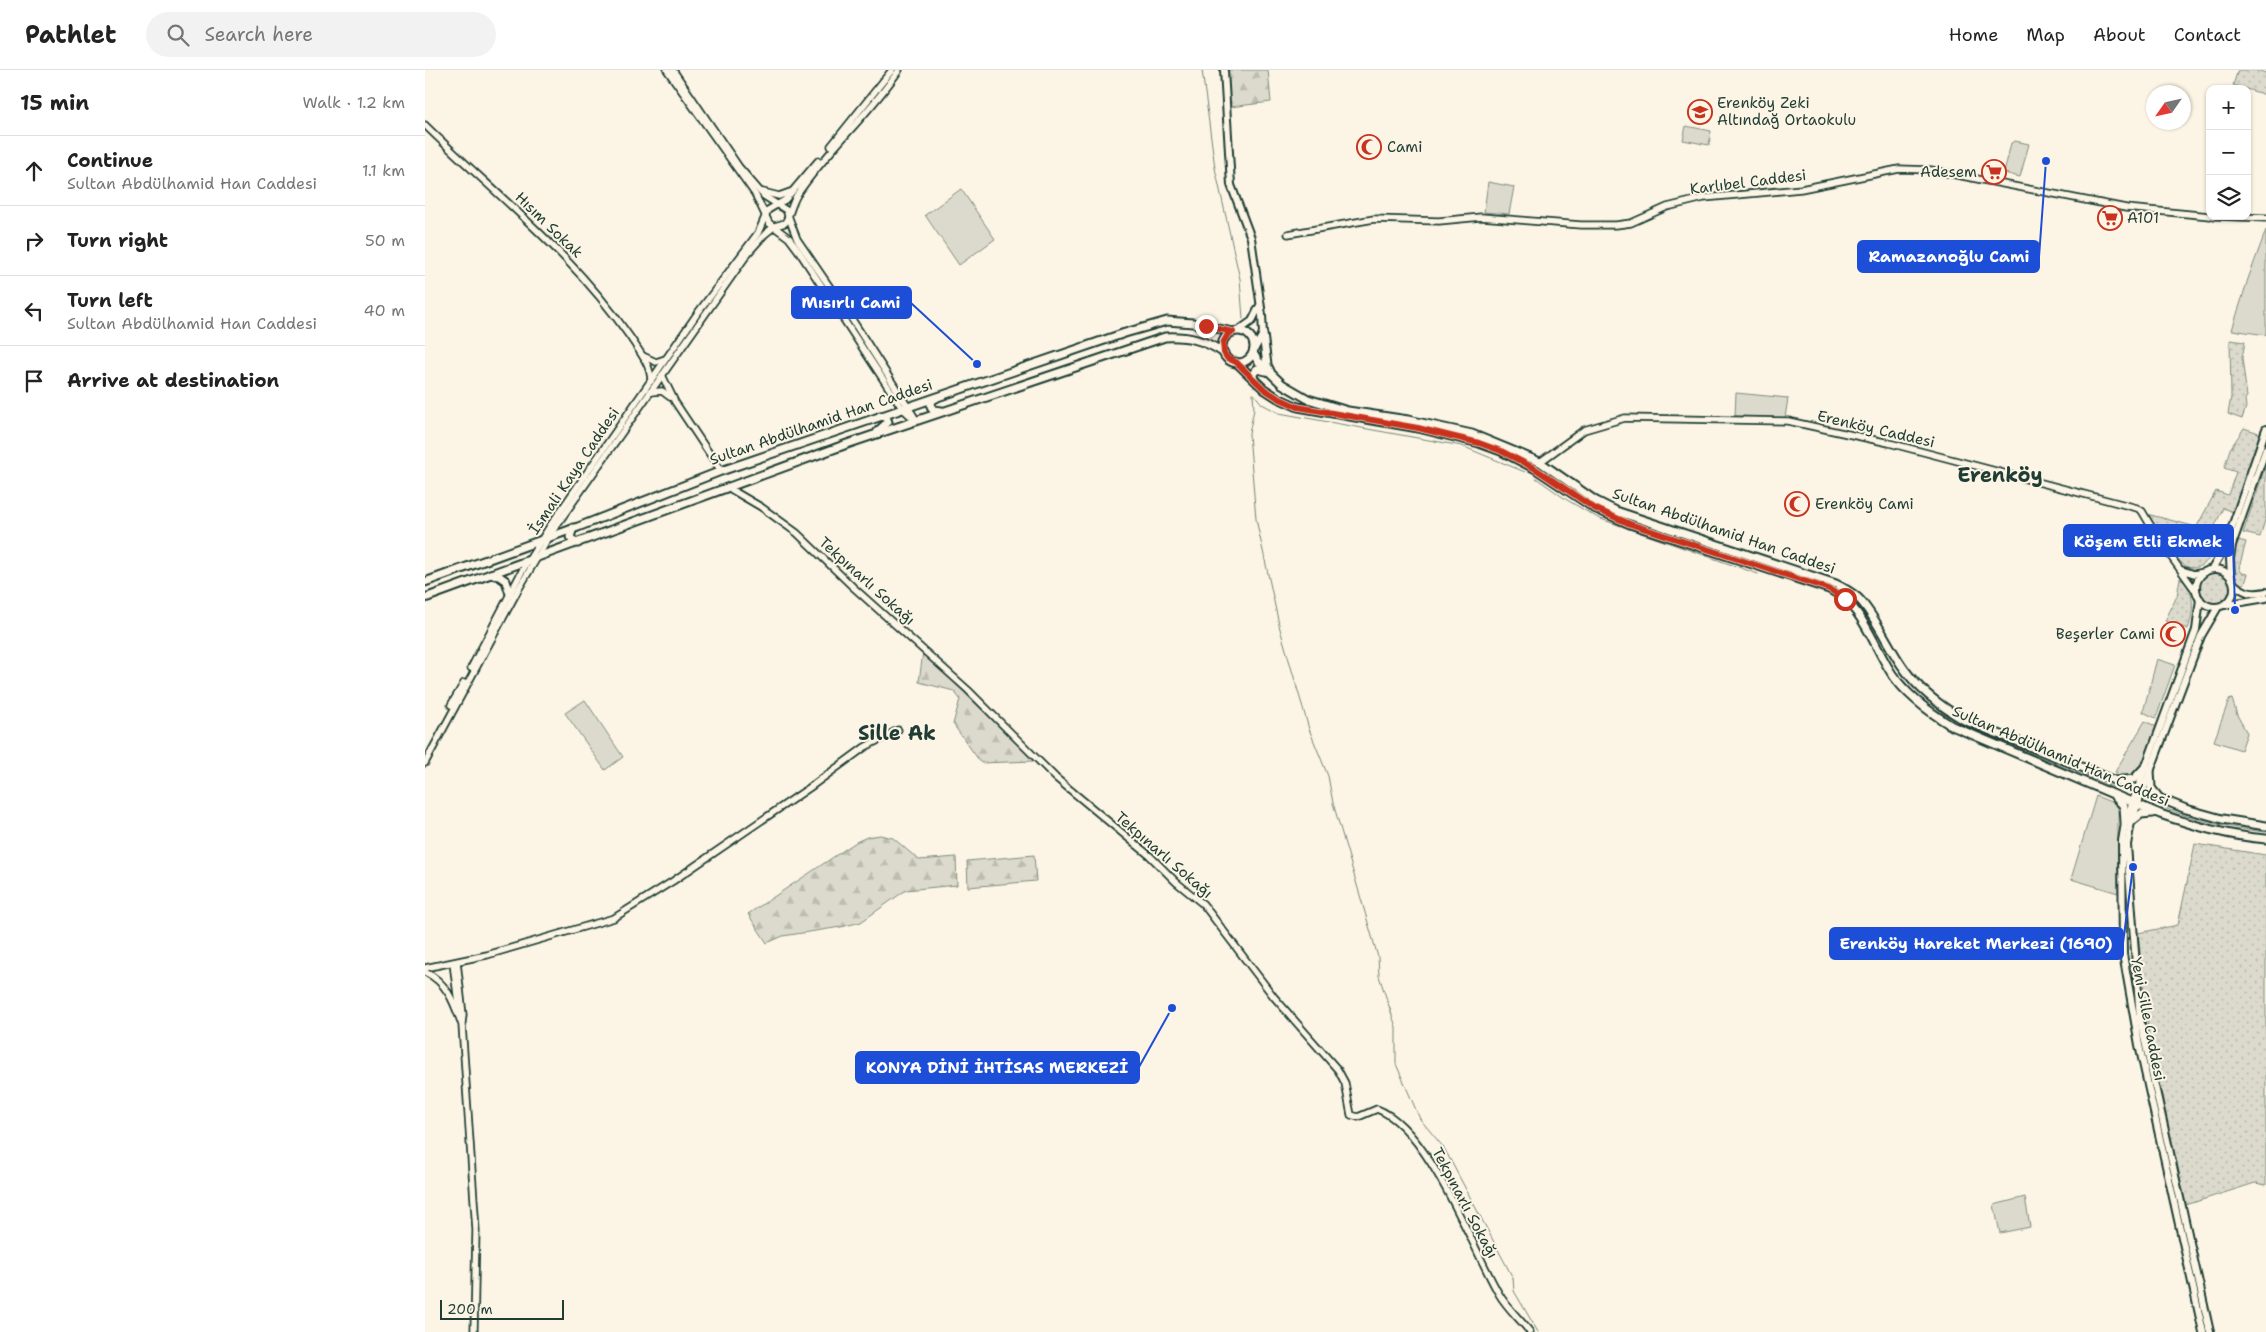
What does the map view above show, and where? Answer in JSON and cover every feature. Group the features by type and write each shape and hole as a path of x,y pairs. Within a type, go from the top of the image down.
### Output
{"main road":[{"path":"1224,70 1230,175 1234,193 1251,238 1267,364 1273,375"},
{"path":"1260,303 1256,317 1225,338 1223,343 1224,353 1227,358 1236,362 1246,360 1263,334"},
{"name":"Sultan Abdülhamid Han Caddesi","path":"425,582 721,471 1148,326 1167,321 1235,331"},
{"path":"1198,339 1209,337 1210,331 1206,326"},
{"path":"1235,331 1247,334 1251,338 1253,351"},
{"name":"Sultan Abdülhamid Han Caddesi","path":"425,598 727,486 874,434 1165,337 1187,336 1198,339 1224,353"},
{"name":"Sultan Abdülhamid Han Caddesi","path":"1253,351 1258,360 1295,393 1321,405 1472,434 1540,462 1596,501 1616,511 1836,584 1853,594 1861,602 1906,672 1937,702 1964,720 2056,755 2114,782 2163,801 2211,817 2266,826"},
{"name":"Sultan Abdülhamid Han Caddesi","path":"1236,362 1278,398 1298,407 1418,428 1479,443 1501,451 1534,468 1594,508 1630,524 1838,593 1853,607 1893,675 1913,698 1952,726 2156,812 2214,831 2266,839"},
{"path":"1255,380 1252,375 1257,368 1262,368 1273,375"},
{"path":"945,411 933,410 931,403 934,398 946,394"},
{"path":"874,434 888,422 886,417 879,416"},
{"path":"2212,569 2225,546 2266,429"},
{"path":"2266,449 2233,545 2230,559 2231,577 2234,584 2245,592 2256,594 2266,592"},
{"path":"573,528 570,537 574,542 578,542"},
{"path":"501,555 509,558 507,568"},
{"path":"2231,577 2223,570 2212,569 2205,572 2197,582 2198,596 2208,605 2221,606 2266,598"},
{"path":"490,574 505,580 510,594"},
{"path":"2221,606 2231,599 2234,584"},
{"path":"2244,602 2241,598 2245,592"},
{"name":"Yeni Sille Caddesi","path":"2148,768 2196,630 2198,596"},
{"name":"Yeni Sille Caddesi","path":"2203,1332 2139,1045 2121,943 2122,841 2148,768 2201,636 2221,606"},
{"path":"2114,782 2134,779 2148,768 2151,788 2163,801"},
{"path":"2109,792 2118,794 2123,792 2122,786 2114,782"},
{"path":"2109,792 2124,806 2128,822 2143,814 2156,812"},
{"path":"2156,812 2150,806 2151,802 2163,801"},
{"name":"Yeni Sille Caddesi","path":"2128,822 2127,845 2140,1019 2209,1332"},
{"path":"2121,943 2125,940 2134,942"},
{"path":"2123,954 2127,955 2135,952"}],"street":[{"path":"667,70 755,194 769,223 775,226 799,250 916,421"},
{"path":"673,70 754,186 777,206 783,208 797,239 853,321 905,407"},
{"path":"767,217 771,208 777,206 795,188 854,119 892,70"},
{"path":"425,754 510,594 546,538 749,252 775,226 785,223 787,214 796,196 823,161 857,124 899,70"},
{"name":"Hısım Sokak","path":"425,125 581,274 605,303 642,355 650,372 651,381"},
{"name":"Karlıbel Caddesi","path":"1288,234 1374,219 1439,221 1481,217 1581,225 1617,225 1631,223 1667,207 1704,198 1801,189 1899,168 1931,170 2126,208 2206,216"},
{"path":"754,186 764,193 773,196 782,196 795,188"},
{"name":"İsmali Kaya Caddesi","path":"546,538 666,359 758,233 767,217"},
{"path":"2251,217 2266,218"},
{"path":"642,355 656,362 666,359"},
{"path":"662,375 675,402 721,471"},
{"path":"649,392 662,391 675,402"},
{"name":"Erenköy Caddesi","path":"1540,462 1584,430 1625,418 1787,421 1889,443 2137,508 2142,511 2159,540 2198,596"},
{"name":"Tekpınarlı Sokağı","path":"732,490 761,507 797,533 853,587 968,690 1056,778 1150,856 1176,882 1203,904 1274,997 1338,1070 1345,1083 1351,1115 1358,1117 1377,1109 1413,1136 1445,1186 1500,1296 1530,1332"},
{"path":"425,763 533,559"},
{"path":"2180,569 2194,574 2205,572"},
{"path":"425,968 455,963 613,918 705,860 865,747 898,730"},
{"path":"455,963 462,1025 477,1230 474,1332"},
{"path":"425,972 443,985 450,995 462,1025"}],"green space":[{"path":"1228,70 1268,70 1271,102 1230,107"},
{"path":"2238,70 2256,70 2266,73 2266,95 2251,90 2251,85 2233,85"},
{"path":"1686,126 1711,131 1709,145 1683,140"},
{"path":"2015,141 2029,144 2020,177 2004,173 2011,143"},
{"path":"1488,182 1514,187 1509,214 1484,212"},
{"path":"961,189 995,239 959,265 925,215"},
{"path":"2266,230 2266,335 2232,330 2248,279"},
{"path":"2230,340 2245,342 2242,358 2247,397 2245,399 2246,407 2242,419 2228,414 2231,397"},
{"path":"1736,393 1788,398 1785,418 1735,416"},
{"path":"2244,428 2262,434 2233,512 2223,508 2204,550 2195,544 2196,528 2216,491 2228,495 2236,472 2224,468 2230,449"},
{"path":"2266,465 2266,517 2260,537 2243,533"},
{"path":"2147,514 2193,526 2191,545 2213,555 2198,567 2193,568 2180,562"},
{"path":"2238,540 2246,542 2239,568 2242,573 2248,574 2242,586 2235,576 2233,564"},
{"path":"2215,573 2226,577 2230,588 2226,599 2215,603 2204,599 2200,588 2204,577"},
{"path":"2180,578 2189,589 2191,595 2192,615 2188,629 2165,621 2177,596"},
{"path":"923,652 1034,761 981,763 953,724 960,699 954,691 919,682"},
{"path":"2157,659 2175,665 2156,718 2143,712"},
{"path":"2232,699 2237,715 2247,733 2241,750 2214,741 2229,700"},
{"path":"585,700 623,757 605,770 565,713"},
{"path":"2145,721 2157,727 2139,778 2135,780 2115,772"},
{"path":"2096,796 2118,805 2118,893 2071,879"},
{"path":"880,835 893,838 919,860 956,857 957,885 906,890 861,922 783,936 767,943 748,914 856,842 867,837"},
{"path":"2195,844 2266,855 2266,1185 2255,1183 2186,1205 2149,1037 2138,933 2178,925"},
{"path":"1034,855 1036,881 968,887 967,861"},
{"path":"2025,1197 2030,1227 2000,1233 1994,1205"}],"waterway":[{"path":"1202,70 1215,168 1240,279 1243,319"},
{"path":"1253,394 1254,409 1249,434 1256,519 1280,629 1309,729 1328,776 1333,803 1378,957 1379,976 1396,1027 1396,1064 1420,1119 1444,1148 1513,1278 1514,1291 1538,1332"},
{"path":"1254,394 1262,404 1279,413 1462,446 1525,472"},
{"path":"1536,478 1567,500 1598,518 1758,574"},
{"path":"1871,628 1895,671 1916,694 1936,710 1977,731 2117,789"},
{"path":"2159,806 2211,823 2266,832"}],"place":[{"name":"Erenköy Zeki Altındağ Ortaokulu","path":"1700,112"},
{"name":"Cami","path":"1369,147"},
{"name":"Ramazanoğlu Cami","path":"2046,161"},
{"name":"Adesem","path":"1994,172"},
{"name":"A101","path":"2110,218"},
{"name":"Mısırlı Cami","path":"977,364"},
{"name":"Erenköy Cami","path":"1797,504"},
{"name":"Köşem Etli Ekmek","path":"2235,610"},
{"name":"Beşerler Cami","path":"2173,634"},
{"name":"Erenköy Hareket Merkezi (1690)","path":"2133,867"},
{"name":"KONYA DİNİ İHTİSAS MERKEZİ","path":"1172,1008"}],"district":[{"name":"Erenköy","path":"2000,475"},
{"name":"Sille Ak","path":"897,733"}],"route":[{"path":"1206,326 1233,332 1228,334 1223,343 1224,353 1227,358 1236,362 1264,389 1298,407 1418,428 1479,443 1501,451 1534,468 1558,482 1594,508 1630,524 1829,589 1845,599"}]}
